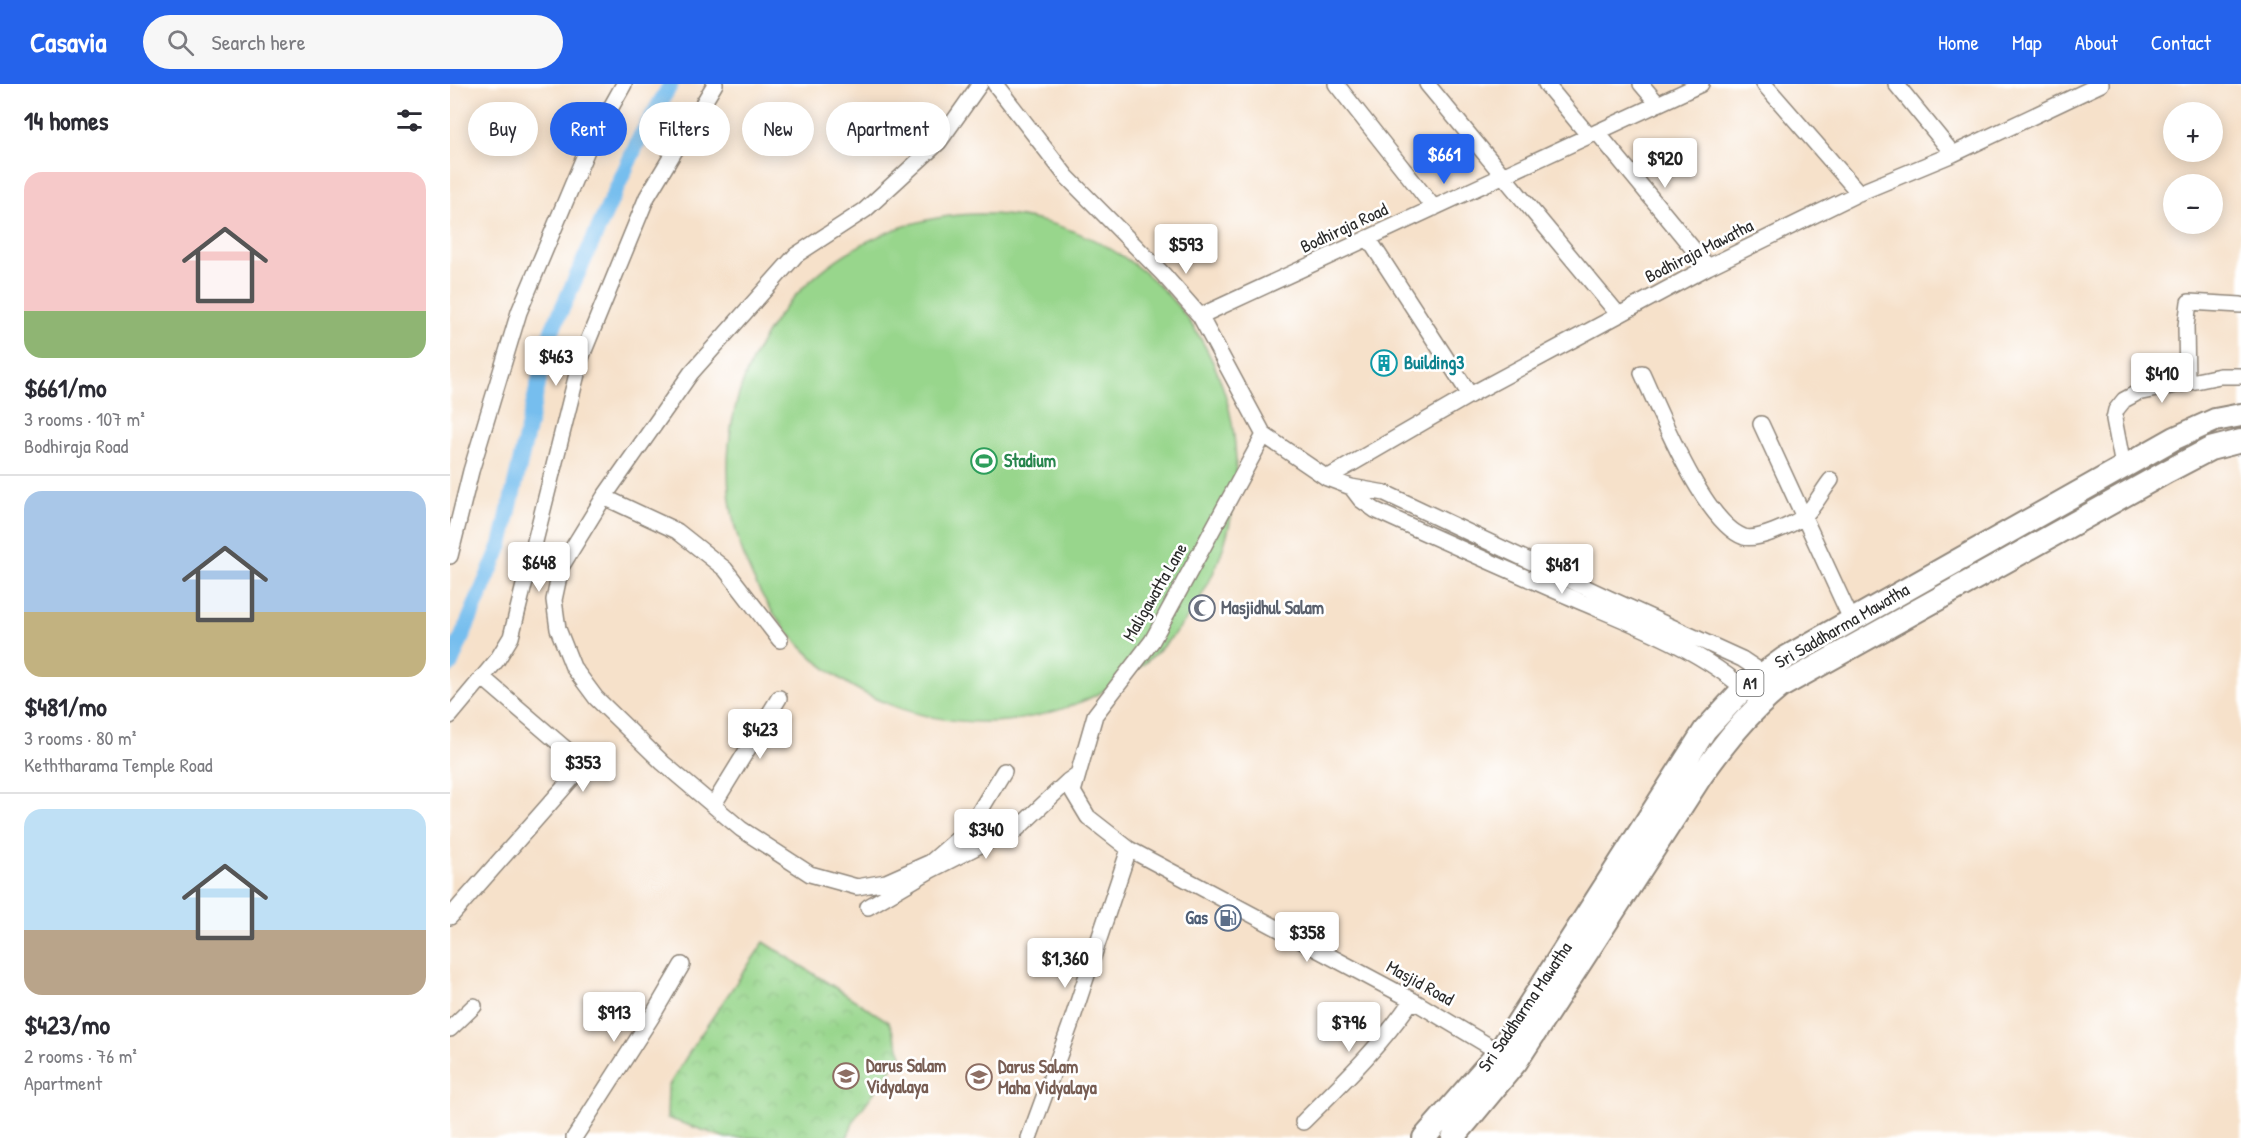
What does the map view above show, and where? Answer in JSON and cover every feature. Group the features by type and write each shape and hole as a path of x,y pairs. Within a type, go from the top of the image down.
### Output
{"highway":[{"name":"Sri Saddharma Mawatha","path":"1453,1138 1516,1062 1701,776 1729,736 1760,703 1772,679 1851,619 2175,438 2202,425 2241,415"},
{"name":"Sri Saddharma Mawatha","path":"1424,1138 1499,1052 1705,730 1744,688 1772,679 2210,449 2241,441"}],"street":[{"path":"450,556 471,471 519,312 587,150 624,84"},
{"path":"450,716 497,660 511,637 581,358 647,197 715,84"},
{"path":"980,84 939,142 865,210 796,255 691,373 604,497 561,567 554,600 558,629 573,667 596,698 663,763 741,829 810,874 857,887 886,882 931,861 969,830 1004,771"},
{"path":"995,84 1067,177 1163,274 1200,316 1264,435 1327,478 1351,487 1385,493 1464,530 1605,605 1701,657 1744,688 1760,703"},
{"path":"1336,84 1434,208"},
{"path":"1427,84 1618,314"},
{"path":"1546,84 1593,134 1708,267"},
{"path":"1641,84 1658,104"},
{"path":"1764,84 1859,193"},
{"path":"1896,84 1953,154"},
{"name":"Bodhiraja Mawatha","path":"1327,478 1470,395 1708,267 1859,193 1953,154 2077,89 2101,84"},
{"name":"Bodhiraja Road","path":"1200,316 1693,86"},
{"path":"1368,238 1470,395"},
{"path":"2187,383 2186,326 2189,302 2241,305"},
{"path":"1642,373 1699,492 1728,528 1745,537 1760,538 1803,516 1831,480"},
{"path":"2123,466 2114,419 2116,410 2124,400 2137,393 2220,376 2241,376"},
{"path":"1761,424 1851,619"},
{"name":"Maligawatta Lane","path":"1129,849 1088,816 1073,792 1095,715 1152,641 1264,435"},
{"path":"1351,487 1361,500 1375,510 1454,546 1742,658 1772,679"},
{"path":"604,497 677,531 693,543 725,569 780,640"},
{"path":"1454,546 1464,530"},
{"path":"450,917 582,767 581,762 482,677"},
{"path":"714,804 778,698"},
{"path":"868,907 931,870 990,840 1015,831 1078,774"},
{"path":"1029,1138 1070,1026 1129,849"},
{"name":"Masjid Road","path":"1129,849 1412,1000 1499,1052"},
{"path":"574,1138 682,965"},
{"path":"1303,1122 1391,1032 1412,1000"},
{"path":"450,1029 474,1006"}],"green space":[{"path":"982,214 1032,219 1079,233 1123,257 1162,288 1193,327 1217,371 1231,418 1236,468 1231,518 1217,565 1193,609 1162,648 1123,679 1079,703 1032,717 982,722 932,717 885,703 841,679 802,648 771,609 747,565 733,518 728,468 733,418 747,371 771,327 802,288 841,257 885,233 932,219"},
{"path":"764,942 889,1022 902,1055 855,1118 847,1138 726,1138 667,1118 668,1087"}],"waterway":[{"path":"450,665 501,545 549,337 640,137 671,84"}],"place":[{"name":"Building3","path":"1384,363"},
{"name":"Stadium","path":"984,461"},
{"name":"Masjidhul Salam","path":"1202,608"},
{"name":"Gas","path":"1228,918"},
{"name":"Darus Salam Vidyalaya","path":"846,1076"},
{"name":"Darus Salam Maha Vidyalaya","path":"979,1077"}]}
